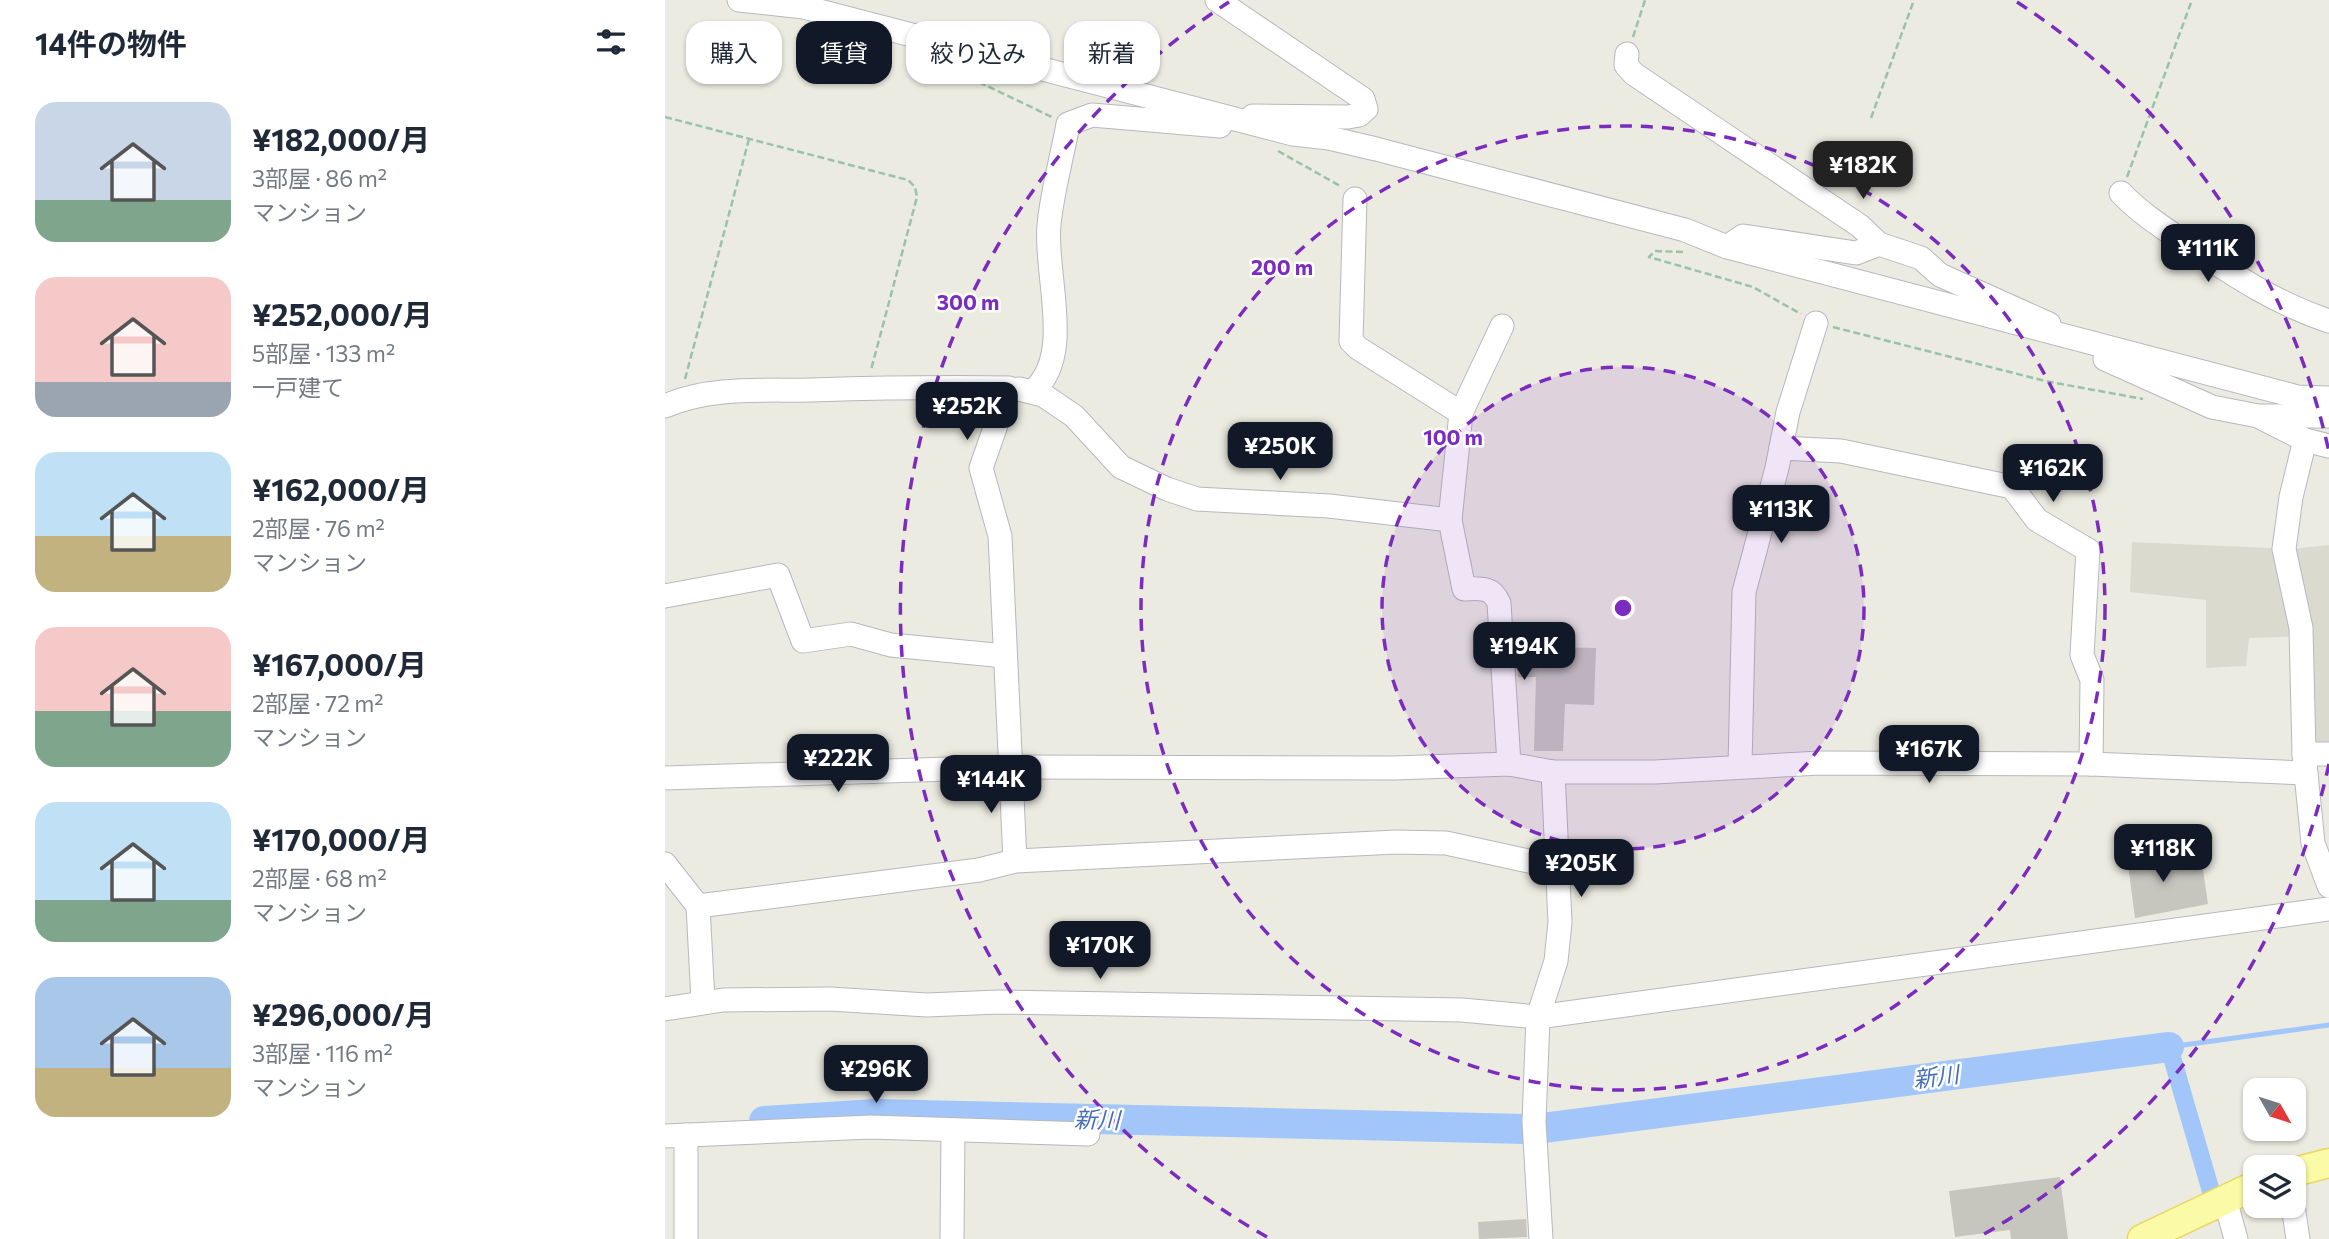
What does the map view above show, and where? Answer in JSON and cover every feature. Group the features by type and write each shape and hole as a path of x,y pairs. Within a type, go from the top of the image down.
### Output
{"main road":[{"path":"2306,1169 2329,1163"},
{"path":"2142,1239 2243,1191"}],"street":[{"path":"739,0 804,7 1236,120 1293,134 1329,138 1376,149 1685,230 1727,247 2081,342 2298,397 2329,398"},
{"path":"1033,391 1044,382 1051,362 1055,326 1049,227 1068,124 1091,115 1218,127 1255,115 1348,117 1359,115 1366,109 1363,99 1217,0"},
{"path":"1627,54 1626,65 1634,74 1860,226 1879,244 1921,258 1940,275 2024,310 2081,342 2098,355 2212,407 2257,416 2329,416"},
{"path":"2121,193 2138,211 2244,283 2279,302 2329,321"},
{"path":"1355,199 1352,341 1358,348 1461,413"},
{"path":"1727,247 1743,236 1856,253 1879,244"},
{"path":"1740,766 1744,592 1788,412 1816,323"},
{"path":"1501,326 1461,413 1450,520 1464,589 1487,589 1495,594 1499,603 1509,764"},
{"path":"672,403 742,391 866,386 1009,388 1033,391 1075,416 1121,467 1167,489 1197,499 1329,506 1450,520"},
{"path":"1009,388 981,468 1000,536 1015,861"},
{"path":"2257,416 2305,440 2329,446"},
{"path":"2305,440 2291,497 2284,549 2301,628 2305,764 2313,843 2329,886"},
{"path":"1781,448 1841,451 2012,487 2037,520 2088,550 2082,655 2092,680 2091,764"},
{"path":"665,596 778,575 803,641 851,634 891,645 1005,656"},
{"path":"665,778 1011,767 1394,768 1509,764 1553,772 1654,772 1820,763 2305,764 2329,754"},
{"path":"1541,1239 1534,1122 1538,1017 1556,961 1560,922 1553,772"},
{"path":"698,906 979,870 1015,861 1397,842 1446,843 1556,867"},
{"path":"665,864 698,906 703,1001"},
{"path":"665,1009 703,1001 817,999 927,1005 998,1002 1231,1004 1327,1009 1462,1010 1538,1017 2329,909"},
{"path":"686,1239 676,1136 871,1127 1088,1135"},
{"path":"952,1239 953,1131"},
{"path":"2225,1199 2237,1239"},
{"path":"2295,1218 2298,1239"}],"path":[{"path":"1627,54 1645,0"},
{"path":"1871,118 1914,0"},
{"path":"2121,193 2192,0"},
{"path":"984,84 1068,124"},
{"path":"665,117 908,180 915,187 917,197 866,386"},
{"path":"672,403 748,139"},
{"path":"1277,150 1346,189 1355,199"},
{"path":"1690,252 1655,251 1649,257 1753,287 1816,323 2045,381 2149,400"}],"shaded area":[{"path":"2132,542 2292,549 2329,545 2329,749 2315,750 2309,636 2249,638 2246,666 2206,668 2206,600 2130,592"}],"building":[{"path":"1516,646 1596,648 1594,705 1565,704 1563,751 1534,751 1536,677 1518,677"},
{"path":"2153,845 2156,869 2202,863 2208,904 2135,918 2126,849"},
{"path":"2060,1177 2068,1239 2011,1239 2010,1230 1955,1237 1949,1191"},
{"path":"1526,1219 1527,1237 1479,1239 1478,1222"}],"waterway":[{"name":"新川","path":"2169,1047 2329,1025"},
{"path":"2169,1047 2217,1212"},
{"name":"新川","path":"1543,1128 2169,1047"},
{"name":"新川","path":"764,1121 876,1114 1529,1129"}]}
